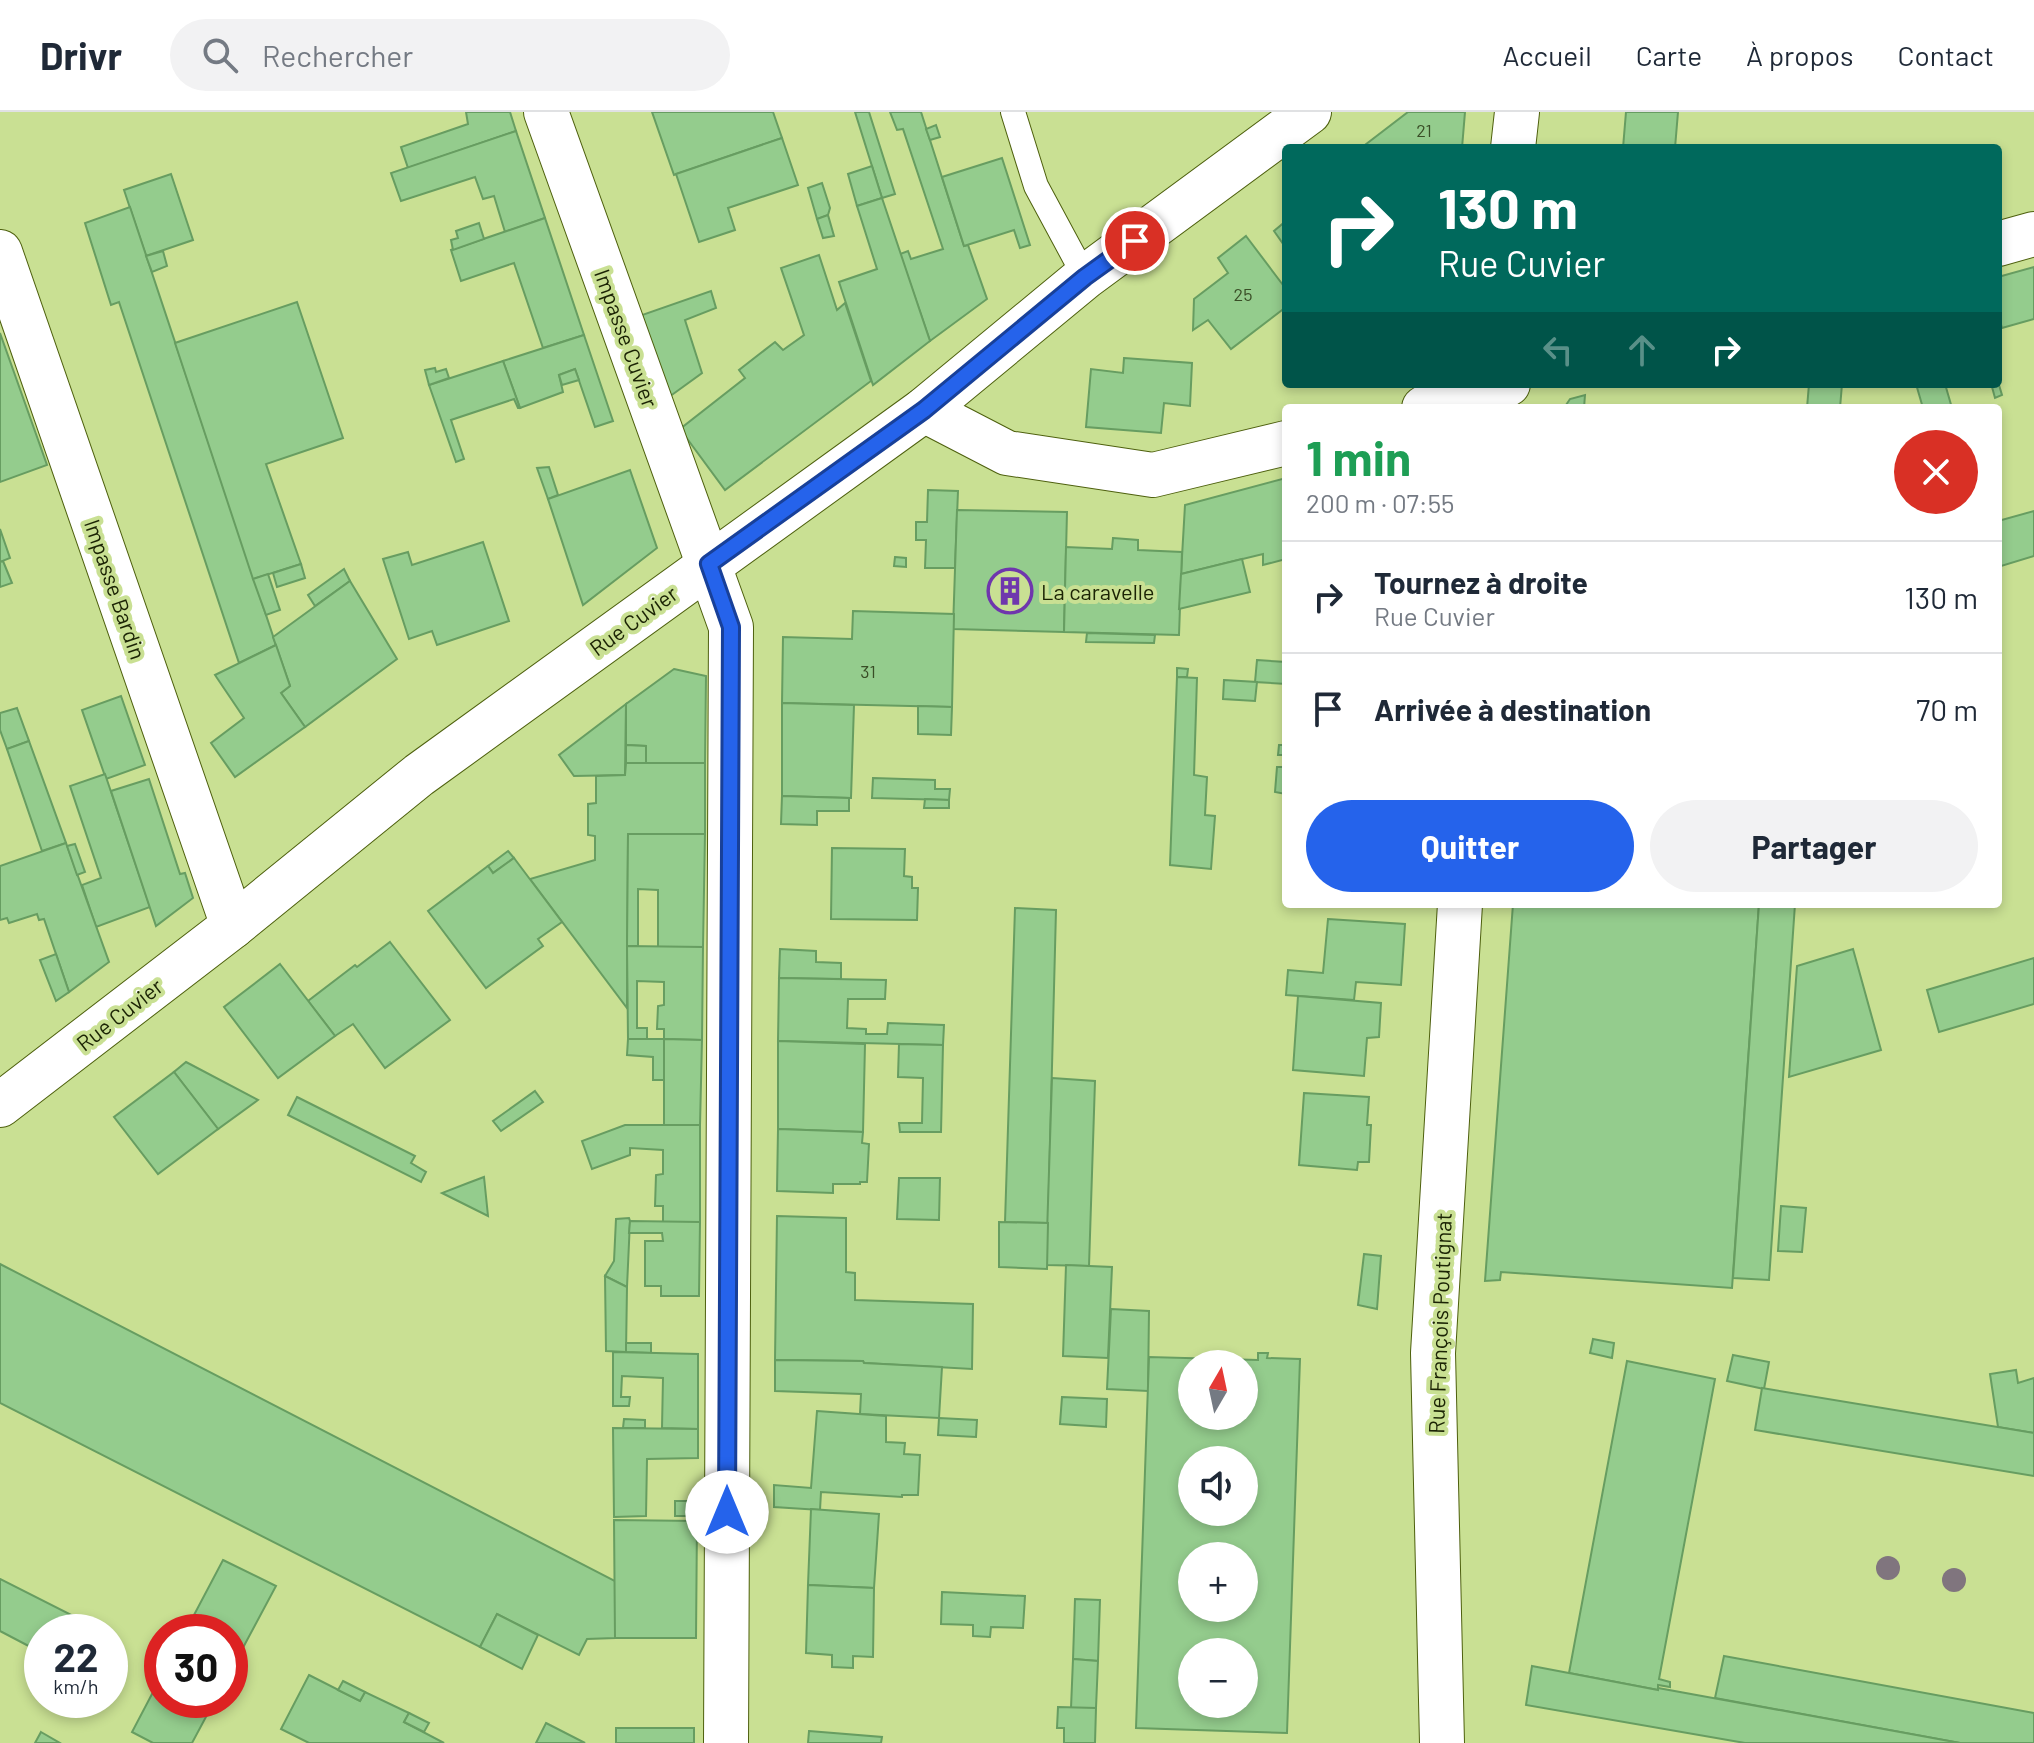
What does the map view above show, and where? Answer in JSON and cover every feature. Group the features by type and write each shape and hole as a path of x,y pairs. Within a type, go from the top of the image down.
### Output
{"street":[{"name":"Impasse Cuvier","path":"546,112 731,627 726,1743"},
{"name":"Rue Cuvier","path":"0,1105 233,926 419,775 924,410 1085,277 1309,112"},
{"path":"1513,144 1517,112"},
{"path":"2002,243 2034,234"},
{"name":"Impasse Bardin","path":"0,252 233,926"},
{"path":"1441,404 1496,391"},
{"path":"924,410 1007,453 1153,475 1282,444"},
{"name":"Rue François Poutignat","path":"1442,1743 1433,1353 1460,908"}],"lane":[{"path":"1013,112 1036,186 1085,277"}],"building":[{"path":"466,112 510,112 516,131 408,168 401,147 468,124"},
{"path":"652,112 773,112 782,138 674,175"},
{"path":"855,112 869,112 895,194 882,198"},
{"path":"890,112 921,112 964,246 968,245 987,299 930,341 900,254 908,251 911,259 943,249 903,129 897,130"},
{"path":"1408,112 1465,112 1462,144 1366,144"},
{"path":"1626,112 1678,112 1675,144 1623,144"},
{"path":"936,125 940,137 930,140 926,129"},
{"path":"516,131 545,218 505,232 494,196 483,199 475,177 401,201 391,173"},
{"path":"782,138 798,185 728,208 735,230 699,242 676,174"},
{"path":"1002,158 1030,245 1020,248 1014,230 964,246 942,177"},
{"path":"872,166 882,198 857,206 848,174"},
{"path":"171,174 193,240 146,256 124,190"},
{"path":"822,183 830,208 828,215 817,219 808,188"},
{"path":"882,198 930,341 873,385 839,282 877,269 857,206"},
{"path":"130,207 276,645 239,663 119,302 111,305 85,223"},
{"path":"828,215 834,236 823,238 817,219"},
{"path":"545,218 584,335 543,348 514,263 461,281 451,250"},
{"path":"479,223 484,239 453,250 451,240 458,238 456,231"},
{"path":"1282,224 1282,242 1274,231"},
{"path":"1246,236 1282,284 1282,310 1231,349 1208,320 1193,330 1194,299 1228,273 1218,258"},
{"path":"163,251 167,266 152,272 146,256"},
{"path":"819,255 837,310 845,303 871,381 725,490 680,429 745,378 739,370 775,342 783,350 804,335 781,268"},
{"path":"2034,267 2034,319 2002,328 2002,276"},
{"path":"711,291 716,308 685,320 702,373 669,397 642,315"},
{"path":"297,302 343,438 266,464 301,564 253,579 175,343"},
{"path":"0,333 47,465 0,482"},
{"path":"584,335 613,421 595,427 575,369 559,375 563,392 520,408 503,361"},
{"path":"1124,358 1192,363 1190,406 1164,403 1161,433 1086,427 1091,369 1123,373"},
{"path":"503,361 520,408 514,399 451,420 464,459 456,462 429,385"},
{"path":"435,368 436,372 446,369 449,378 429,385 425,370"},
{"path":"575,369 579,380 562,385 559,375"},
{"path":"1809,388 1842,388 1840,404 1807,404"},
{"path":"1917,388 1946,388 1951,404 1922,404"},
{"path":"1992,388 2000,388 2002,395 1995,398"},
{"path":"1585,395 1584,404 1567,404 1570,399"},
{"path":"549,467 558,495 548,499 537,468"},
{"path":"630,470 657,548 583,605 548,499"},
{"path":"1282,479 1282,560 1263,565 1263,554 1181,574 1185,505"},
{"path":"928,490 958,491 955,568 925,568 926,540 916,540 916,522 927,522"},
{"name":"La caravelle","path":"957,510 1067,512 1064,632 953,629"},
{"path":"2034,511 2034,556 2002,566 2002,520"},
{"path":"0,529 10,558 0,562"},
{"path":"1113,538 1138,540 1138,550 1182,552 1179,635 1064,632 1066,547 1112,549"},
{"path":"483,542 509,621 437,645 432,631 409,639 383,559 408,552 412,565"},
{"path":"895,557 906,558 906,567 894,566"},
{"path":"1242,559 1250,592 1179,609 1181,574"},
{"path":"3,561 12,583 0,587 0,562"},
{"path":"301,564 305,578 277,587 273,573"},
{"path":"344,569 350,581 315,606 308,595"},
{"path":"268,574 280,610 266,615 253,579"},
{"path":"350,581 397,659 305,727 281,693 290,686 273,637"},
{"path":"853,611 954,614 952,707 782,703 783,637 852,639"},
{"path":"1087,633 1155,635 1154,643 1086,642"},
{"path":"276,645 290,686 281,693 305,727 235,777 211,743 244,718 215,675"},
{"path":"1257,660 1282,662 1282,684 1255,682"},
{"path":"1177,668 1188,669 1187,677 1177,677"},
{"path":"674,669 706,676 705,763 646,763 646,746 626,745 626,704"},
{"path":"1177,677 1197,678 1194,775 1207,777 1205,815 1215,816 1211,869 1170,865"},
{"path":"1224,680 1257,682 1255,701 1223,699"},
{"path":"121,696 145,765 106,779 82,710"},
{"path":"782,703 854,705 851,798 782,796"},
{"path":"626,704 625,775 574,776 559,755"},
{"path":"918,706 952,707 951,735 918,734"},
{"path":"17,708 29,741 7,749 0,730 0,713"},
{"path":"29,741 66,843 42,851 7,749"},
{"path":"626,745 646,746 646,763 626,763"},
{"path":"626,763 705,763 705,834 628,834 627,1008 530,879 595,860 595,836 588,835 588,804 596,803 596,776 625,775"},
{"path":"1277,767 1282,767 1282,793 1275,792"},
{"path":"105,774 150,907 96,927 82,885 101,878 70,786"},
{"path":"873,778 935,780 935,789 950,789 949,800 872,798"},
{"path":"149,779 180,874 185,873 193,898 156,926 111,791"},
{"path":"782,796 849,798 849,811 817,811 817,825 781,824"},
{"path":"925,799 949,800 949,808 924,808"},
{"path":"628,834 705,834 703,947 658,947 658,890 638,889 638,946 627,946"},
{"path":"66,843 109,962 69,992 44,919 39,920 37,914 9,923 7,918 0,920 0,866"},
{"path":"75,844 85,872 77,875 67,846"},
{"path":"832,848 905,849 904,876 912,877 912,888 918,888 917,920 831,919"},
{"path":"508,851 514,858 493,873 488,866"},
{"path":"514,858 562,922 538,939 543,946 486,988 428,911 488,866 493,873"},
{"path":"1015,908 1056,910 1048,1223 1005,1222"},
{"path":"1513,908 1759,908 1732,1288 1501,1272 1500,1280 1485,1281"},
{"path":"1759,908 1795,908 1769,1280 1733,1278"},
{"path":"1328,919 1405,924 1401,985 1356,982 1354,1000 1286,995 1288,970 1323,973"},
{"path":"390,942 450,1020 385,1068 353,1024 335,1036 308,1001"},
{"path":"627,946 703,947 702,1040 664,1039 664,1029 657,1029 658,1006 664,1005 664,982 637,981 637,1028 647,1028 647,1039 628,1039"},
{"path":"780,949 816,951 816,962 841,963 841,979 779,978"},
{"path":"1853,949 1881,1050 1789,1077 1797,966"},
{"path":"56,954 69,992 56,1001 40,960"},
{"path":"2034,958 2034,1004 1939,1032 1927,990"},
{"path":"280,964 335,1036 278,1078 224,1007"},
{"path":"779,978 886,980 885,999 848,999 847,1028 866,1029 866,1034 887,1034 888,1023 944,1025 943,1045 778,1041"},
{"path":"1298,996 1381,1003 1379,1037 1367,1038 1364,1076 1293,1070"},
{"path":"628,1039 664,1039 664,1080 653,1080 653,1057 627,1055"},
{"path":"664,1039 702,1040 700,1125 664,1125"},
{"path":"778,1041 865,1044 863,1132 778,1129"},
{"path":"899,1044 943,1045 941,1132 900,1132 899,1123 922,1123 923,1078 898,1077"},
{"path":"186,1062 258,1100 218,1129 174,1072"},
{"path":"174,1072 218,1129 158,1174 114,1117"},
{"path":"1052,1078 1095,1081 1089,1266 1046,1265"},
{"path":"535,1091 543,1102 501,1131 493,1121"},
{"path":"1304,1093 1369,1097 1369,1162 1358,1162 1357,1170 1299,1165"},
{"path":"297,1097 415,1156 411,1163 426,1172 421,1182 288,1115"},
{"path":"625,1125 700,1125 700,1222 663,1222 663,1206 655,1206 656,1175 663,1174 663,1150 630,1148 630,1155 592,1169 582,1141"},
{"path":"778,1129 863,1132 862,1143 869,1144 867,1182 833,1184 833,1193 777,1191"},
{"path":"484,1177 488,1216 442,1193 468,1183"},
{"path":"899,1178 940,1178 939,1220 897,1219"},
{"path":"1781,1206 1806,1208 1802,1252 1778,1251"},
{"path":"777,1216 846,1218 846,1272 855,1273 855,1300 973,1304 972,1369 863,1361 775,1360"},
{"path":"629,1218 627,1287 605,1276 614,1261 616,1219"},
{"path":"630,1221 700,1222 699,1296 661,1296 661,1286 645,1286 645,1241 663,1241 662,1233 629,1233"},
{"path":"999,1222 1048,1223 1047,1269 999,1267"},
{"path":"1364,1254 1381,1256 1377,1309 1358,1305"},
{"path":"0,1264 615,1581 615,1638 587,1639 579,1655 497,1614 480,1647 0,1403"},
{"path":"1066,1265 1112,1267 1108,1358 1063,1356"},
{"path":"605,1276 627,1287 626,1352 606,1351"},
{"path":"1111,1309 1149,1311 1148,1391 1107,1389"},
{"path":"1593,1339 1614,1343 1612,1358 1590,1353"},
{"path":"626,1343 651,1343 651,1353 626,1352"},
{"path":"613,1352 698,1354 698,1429 662,1428 663,1378 622,1376 621,1397 630,1397 629,1406 613,1406"},
{"path":"1258,1353 1268,1353 1267,1358 1300,1359 1287,1733 1136,1728 1149,1357 1178,1358 1178,1430 1258,1430"},
{"path":"1733,1355 1769,1362 1764,1389 1727,1381"},
{"path":"775,1360 863,1361 942,1367 939,1418 860,1414 861,1394 775,1391"},
{"path":"1627,1361 1715,1379 1659,1679 1670,1682 1670,1687 1658,1685 1658,1690 1569,1673"},
{"path":"2016,1370 2018,1383 2034,1378 2034,1433 1998,1427 1990,1374"},
{"path":"1762,1388 2034,1433 2034,1476 1755,1430"},
{"path":"1062,1397 1107,1399 1106,1427 1060,1424"},
{"path":"817,1411 886,1416 886,1442 905,1443 904,1454 920,1455 918,1495 902,1497 821,1492 820,1510 774,1507 774,1485 811,1488"},
{"path":"939,1418 977,1420 976,1437 938,1435"},
{"path":"624,1419 645,1420 645,1428 623,1428"},
{"path":"613,1428 698,1429 698,1458 647,1459 646,1516 614,1517"},
{"path":"675,1501 697,1501 697,1516 675,1516"},
{"path":"811,1509 879,1514 874,1588 808,1585"},
{"path":"614,1520 697,1521 696,1638 615,1638"},
{"path":"223,1560 276,1586 248,1638 248,1614 194,1614"},
{"path":"0,1579 69,1614 24,1614 24,1644 0,1631"},
{"path":"808,1585 874,1588 873,1657 853,1656 853,1668 832,1667 832,1655 806,1653"},
{"path":"942,1592 1025,1596 1023,1628 991,1627 990,1637 973,1636 973,1625 941,1624"},
{"path":"1075,1599 1100,1600 1098,1661 1073,1659"},
{"path":"497,1614 538,1635 522,1669 480,1647"},
{"path":"1724,1656 2034,1713 2034,1743 1960,1743 1715,1698"},
{"path":"1073,1659 1098,1661 1096,1708 1071,1708"},
{"path":"1532,1666 1960,1743 1745,1743 1526,1705"},
{"path":"309,1675 360,1701 365,1692 409,1713 404,1722 444,1743 309,1743 281,1729"},
{"path":"343,1681 365,1692 360,1701 338,1690"},
{"path":"1058,1707 1096,1708 1095,1743 1064,1743 1064,1728 1057,1728"},
{"path":"144,1709 144,1718 205,1718 192,1743 153,1743 132,1732"},
{"path":"409,1713 429,1723 424,1732 404,1722"},
{"path":"546,1723 585,1743 536,1743"},
{"path":"616,1728 694,1728 694,1743 616,1743"},
{"path":"809,1731 882,1737 881,1743 808,1743"},
{"path":"41,1732 60,1743 35,1743"}],"place":[{"name":"La caravelle","path":"1010,591"}],"route":[{"path":"727,1512 731,627 709,564 924,410 1085,277 1135,241"}]}
